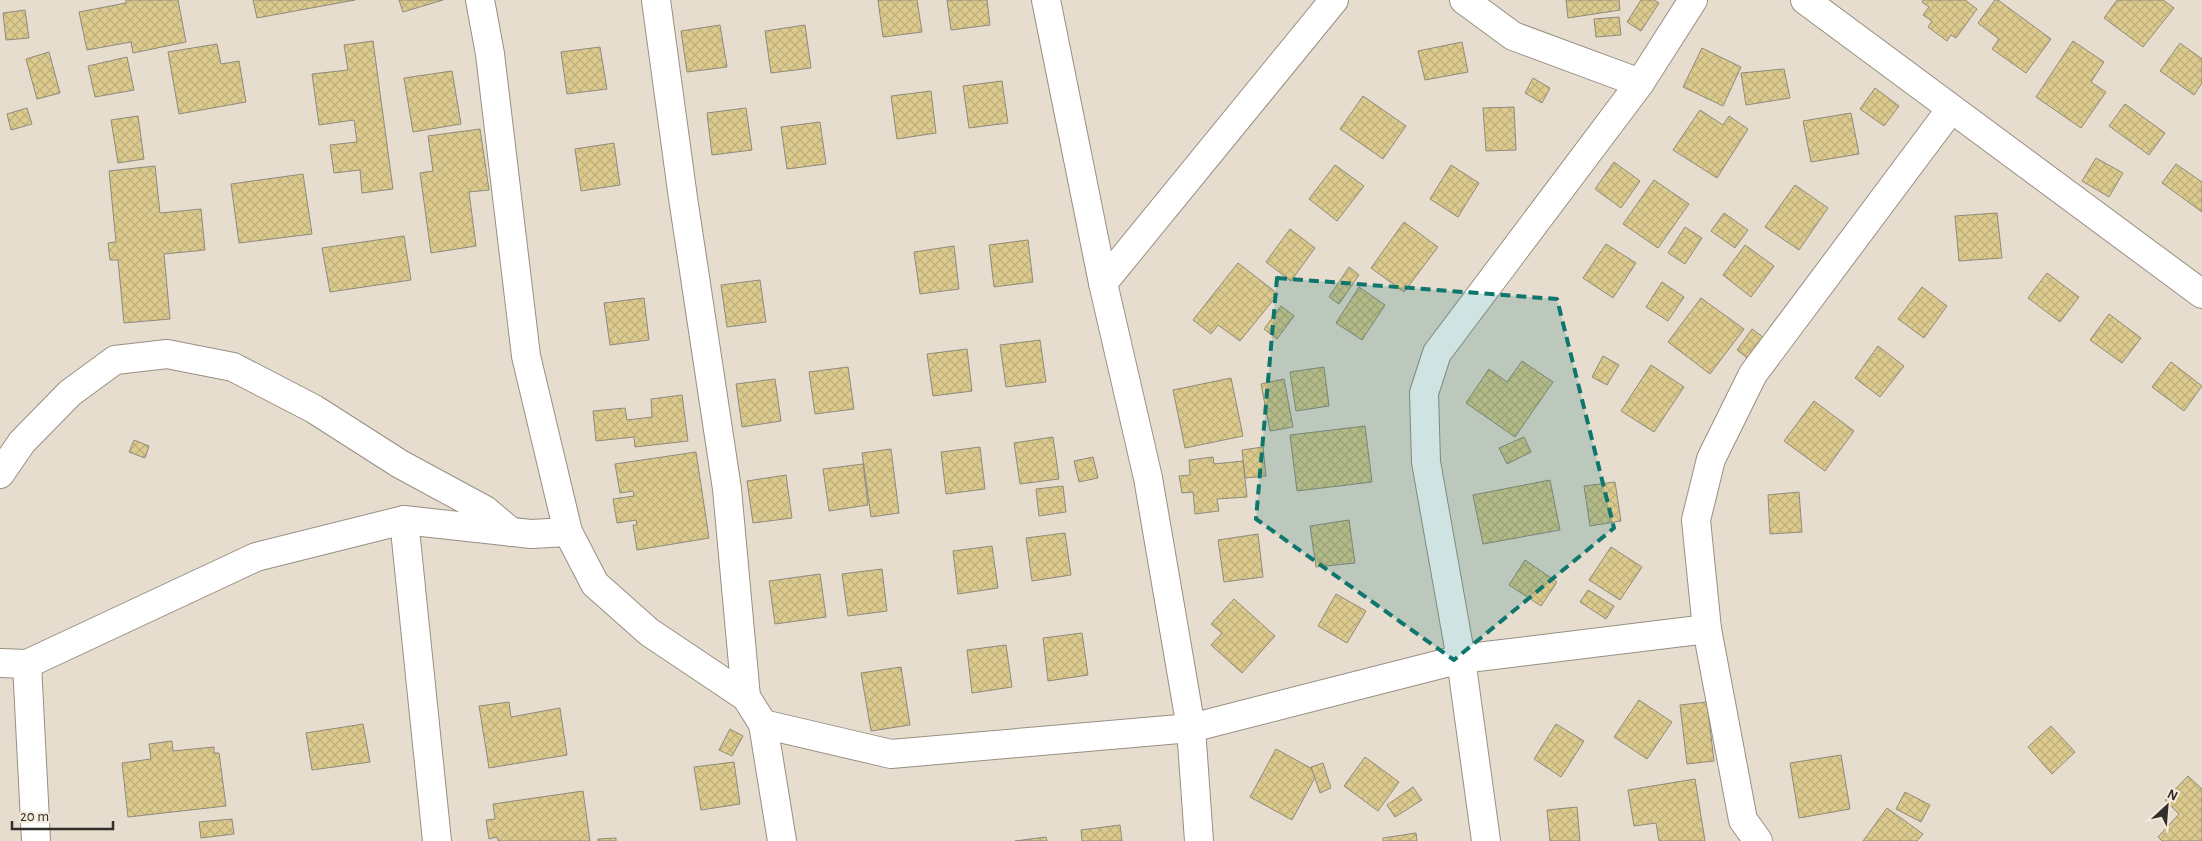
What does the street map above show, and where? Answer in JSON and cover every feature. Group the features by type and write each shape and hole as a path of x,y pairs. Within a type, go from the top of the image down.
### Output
{"street":[{"path":"480,0 490,54 526,356 568,532 595,584 649,632 746,697 763,724 782,841"},
{"path":"656,0 683,198 727,489 746,697"},
{"path":"1046,0 1103,282 1148,478 1191,728 1199,841"},
{"path":"1103,282 1334,0"},
{"path":"1464,0 1512,36 1640,83"},
{"path":"1486,841 1461,659 1426,462 1424,393 1437,354 1640,83 1693,0"},
{"path":"1805,0 2202,294"},
{"path":"1758,841 1743,820 1707,629 1696,520 1711,459 1753,374 1951,109"},
{"path":"0,474 22,442 70,393 115,360 167,354 233,367 314,409 400,464 485,510 511,532"},
{"path":"0,663 27,664 256,558 404,520 531,534 568,532"},
{"path":"404,520 437,841"},
{"path":"763,724 891,754 1191,728 1461,659 1707,629"},
{"path":"27,664 36,841"}],"highlighted area":[{"path":"1277,278 1557,299 1614,528 1454,660 1256,519"}],"building":[{"path":"126,0 178,0 186,42 133,53 131,42 87,50 79,12 126,3"},
{"path":"253,0 355,0 257,18"},
{"path":"399,0 443,0 403,12"},
{"path":"878,0 917,0 922,32 883,37"},
{"path":"947,0 987,0 990,25 951,30"},
{"path":"1566,0 1619,0 1620,10 1568,18"},
{"path":"1641,0 1654,0 1659,3 1641,31 1627,22"},
{"path":"1923,0 1965,0 1977,9 1956,38 1951,35 1947,41 1928,27 1932,21 1923,15 1929,7 1922,2"},
{"path":"1995,0 1998,0 2051,39 2026,73 1992,49 1999,39 1978,23"},
{"path":"2117,0 2163,0 2174,8 2143,47 2104,18"},
{"path":"25,10 29,38 6,40 3,13"},
{"path":"1619,17 1621,35 1596,37 1594,19"},
{"path":"720,25 727,67 687,72 681,31"},
{"path":"805,25 811,68 771,73 765,31"},
{"path":"373,41 393,189 362,193 360,170 334,173 330,145 357,142 354,120 319,125 312,74 348,70 344,45"},
{"path":"2073,41 2104,62 2091,82 2106,92 2081,128 2036,97"},
{"path":"1462,42 1468,72 1425,80 1418,51"},
{"path":"2180,43 2202,59 2202,83 2194,95 2160,71"},
{"path":"217,44 221,64 239,61 246,102 179,114 168,52"},
{"path":"600,47 607,89 567,94 561,52"},
{"path":"1702,48 1741,67 1723,106 1683,87"},
{"path":"49,52 60,93 37,99 26,59"},
{"path":"127,57 134,90 95,97 88,66"},
{"path":"1784,69 1790,98 1746,105 1741,73"},
{"path":"452,71 461,124 413,132 404,78"},
{"path":"1533,78 1550,88 1542,103 1525,93"},
{"path":"1002,81 1008,123 969,128 963,86"},
{"path":"1875,88 1899,106 1884,126 1860,109"},
{"path":"931,91 936,133 897,139 891,96"},
{"path":"1363,96 1406,126 1383,159 1340,129"},
{"path":"2125,104 2165,133 2149,155 2109,126"},
{"path":"1514,107 1516,150 1486,151 1483,108"},
{"path":"27,108 32,124 11,130 7,114"},
{"path":"746,108 752,150 712,155 707,113"},
{"path":"1700,110 1723,125 1729,116 1748,129 1717,178 1673,150"},
{"path":"1851,113 1859,154 1811,162 1803,121"},
{"path":"138,116 144,159 118,163 111,120"},
{"path":"820,122 826,164 787,169 781,127"},
{"path":"480,129 489,190 469,192 476,246 431,253 420,173 433,171 428,136"},
{"path":"614,143 620,185 581,191 575,149"},
{"path":"2096,158 2123,173 2109,197 2082,181"},
{"path":"1614,162 1640,181 1621,208 1595,189"},
{"path":"2176,164 2202,182 2202,212 2162,183"},
{"path":"1335,165 1364,186 1337,221 1309,199"},
{"path":"1451,165 1479,183 1458,217 1430,199"},
{"path":"155,166 160,213 201,209 205,250 164,254 170,319 124,323 118,260 110,260 108,243 116,242 109,171"},
{"path":"303,174 312,234 239,243 231,184"},
{"path":"1654,180 1689,204 1658,248 1623,224"},
{"path":"1795,185 1828,208 1799,250 1765,227"},
{"path":"1724,213 1748,230 1735,248 1711,231"},
{"path":"1997,213 2002,258 1959,261 1955,216"},
{"path":"1404,222 1438,247 1404,292 1371,268"},
{"path":"1685,227 1702,238 1685,264 1668,253"},
{"path":"1290,229 1315,248 1291,281 1266,262"},
{"path":"404,236 411,280 330,292 322,248"},
{"path":"1028,240 1033,282 994,287 989,245"},
{"path":"1606,244 1636,263 1613,298 1583,278"},
{"path":"1745,245 1774,266 1751,297 1723,275"},
{"path":"954,246 959,289 920,294 914,252"},
{"path":"1238,263 1278,294 1240,341 1218,325 1211,334 1193,320"},
{"path":"1349,267 1359,275 1339,304 1329,297"},
{"path":"2047,273 2079,297 2060,322 2028,298"},
{"path":"760,280 766,322 727,327 721,285"},
{"path":"1662,282 1684,297 1668,321 1646,307"},
{"path":"1359,287 1385,305 1362,340 1336,323"},
{"path":"1922,287 1947,306 1924,338 1898,319"},
{"path":"644,298 649,340 610,345 604,303"},
{"path":"1701,298 1744,329 1710,374 1668,342"},
{"path":"1281,306 1294,316 1277,339 1264,329"},
{"path":"2109,314 2141,338 2122,363 2090,340"},
{"path":"1752,329 1767,340 1751,361 1737,350"},
{"path":"1040,340 1046,382 1006,387 1000,345"},
{"path":"1878,346 1904,366 1880,397 1855,378"},
{"path":"967,349 972,391 933,396 927,354"},
{"path":"1603,356 1619,365 1607,385 1592,377"},
{"path":"1522,361 1553,382 1515,437 1466,403 1489,369 1507,382"},
{"path":"2171,362 2202,386 2184,411 2152,387"},
{"path":"1651,365 1684,387 1654,432 1621,411"},
{"path":"848,367 854,409 815,414 809,372"},
{"path":"1324,367 1329,406 1296,411 1290,372"},
{"path":"1231,378 1243,436 1185,448 1173,390"},
{"path":"775,379 781,421 742,427 736,384"},
{"path":"1284,379 1293,427 1270,431 1261,384"},
{"path":"682,395 688,441 635,447 634,437 596,441 593,411 625,408 627,420 652,417 651,399"},
{"path":"1814,401 1854,431 1825,471 1784,441"},
{"path":"1365,426 1372,482 1297,491 1290,435"},
{"path":"1053,437 1059,479 1020,484 1014,443"},
{"path":"1524,437 1531,452 1507,464 1499,448"},
{"path":"134,440 149,446 145,458 129,452"},
{"path":"980,447 985,489 946,494 941,452"},
{"path":"1263,447 1266,476 1245,478 1242,450"},
{"path":"891,449 899,513 871,517 862,453"},
{"path":"696,452 709,538 637,550 633,525 637,525 636,520 617,523 613,499 634,496 633,491 620,493 615,464"},
{"path":"1093,457 1098,478 1079,482 1074,461"},
{"path":"1213,457 1214,464 1243,461 1247,497 1217,499 1219,511 1195,514 1193,492 1182,493 1179,476 1190,475 1189,460"},
{"path":"863,464 868,505 829,511 823,469"},
{"path":"786,475 792,518 753,523 747,481"},
{"path":"1550,480 1560,530 1483,544 1473,495"},
{"path":"1615,482 1621,521 1590,526 1584,486"},
{"path":"1063,486 1066,512 1039,516 1036,489"},
{"path":"1799,492 1802,532 1770,534 1768,495"},
{"path":"1349,520 1355,563 1316,567 1310,526"},
{"path":"1065,533 1071,575 1032,581 1026,538"},
{"path":"1258,534 1263,577 1224,582 1218,540"},
{"path":"992,546 998,588 958,594 953,551"},
{"path":"1611,547 1642,567 1620,600 1589,580"},
{"path":"1525,560 1557,582 1541,606 1509,585"},
{"path":"882,569 887,611 848,616 842,574"},
{"path":"820,574 826,617 775,624 769,581"},
{"path":"1588,590 1614,606 1606,619 1580,602"},
{"path":"1336,594 1366,611 1347,643 1318,626"},
{"path":"1234,599 1275,636 1242,673 1211,645 1222,633 1211,624"},
{"path":"1082,633 1088,675 1048,681 1043,638"},
{"path":"1006,645 1012,687 972,693 967,650"},
{"path":"901,667 910,725 871,731 861,673"},
{"path":"1639,700 1672,722 1647,759 1614,737"},
{"path":"509,702 511,717 560,708 567,755 489,768 479,706"},
{"path":"1707,702 1714,761 1687,764 1680,705"},
{"path":"363,724 370,762 312,770 306,733"},
{"path":"1556,724 1584,741 1561,777 1534,759"},
{"path":"2051,726 2075,752 2052,774 2028,747"},
{"path":"730,729 743,736 732,756 719,750"},
{"path":"172,741 173,751 214,747 214,753 219,753 226,806 128,817 122,763 151,759 149,744"},
{"path":"1276,749 1318,772 1292,820 1250,797"},
{"path":"1841,755 1850,809 1799,818 1790,763"},
{"path":"1365,757 1399,782 1378,811 1344,786"},
{"path":"734,762 740,804 701,810 694,767"},
{"path":"1323,763 1331,788 1320,793 1311,767"},
{"path":"2188,776 2202,789 2202,841 2162,841 2158,837 2179,814 2165,800"},
{"path":"1695,779 1705,841 1659,841 1656,823 1634,826 1628,790"},
{"path":"1413,787 1422,800 1395,817 1387,805"},
{"path":"583,791 590,841 498,841 497,837 489,839 486,820 495,819 493,804"},
{"path":"1905,792 1930,805 1921,822 1896,809"},
{"path":"1577,807 1580,841 1550,841 1547,810"},
{"path":"1887,808 1923,834 1917,841 1863,841"},
{"path":"232,819 234,834 201,838 199,822"},
{"path":"1120,825 1122,841 1082,841 1081,830"},
{"path":"1416,833 1417,841 1383,841 1383,838"},
{"path":"1046,837 1047,841 1015,841"},
{"path":"616,838 616,841 598,841 598,839"}]}
